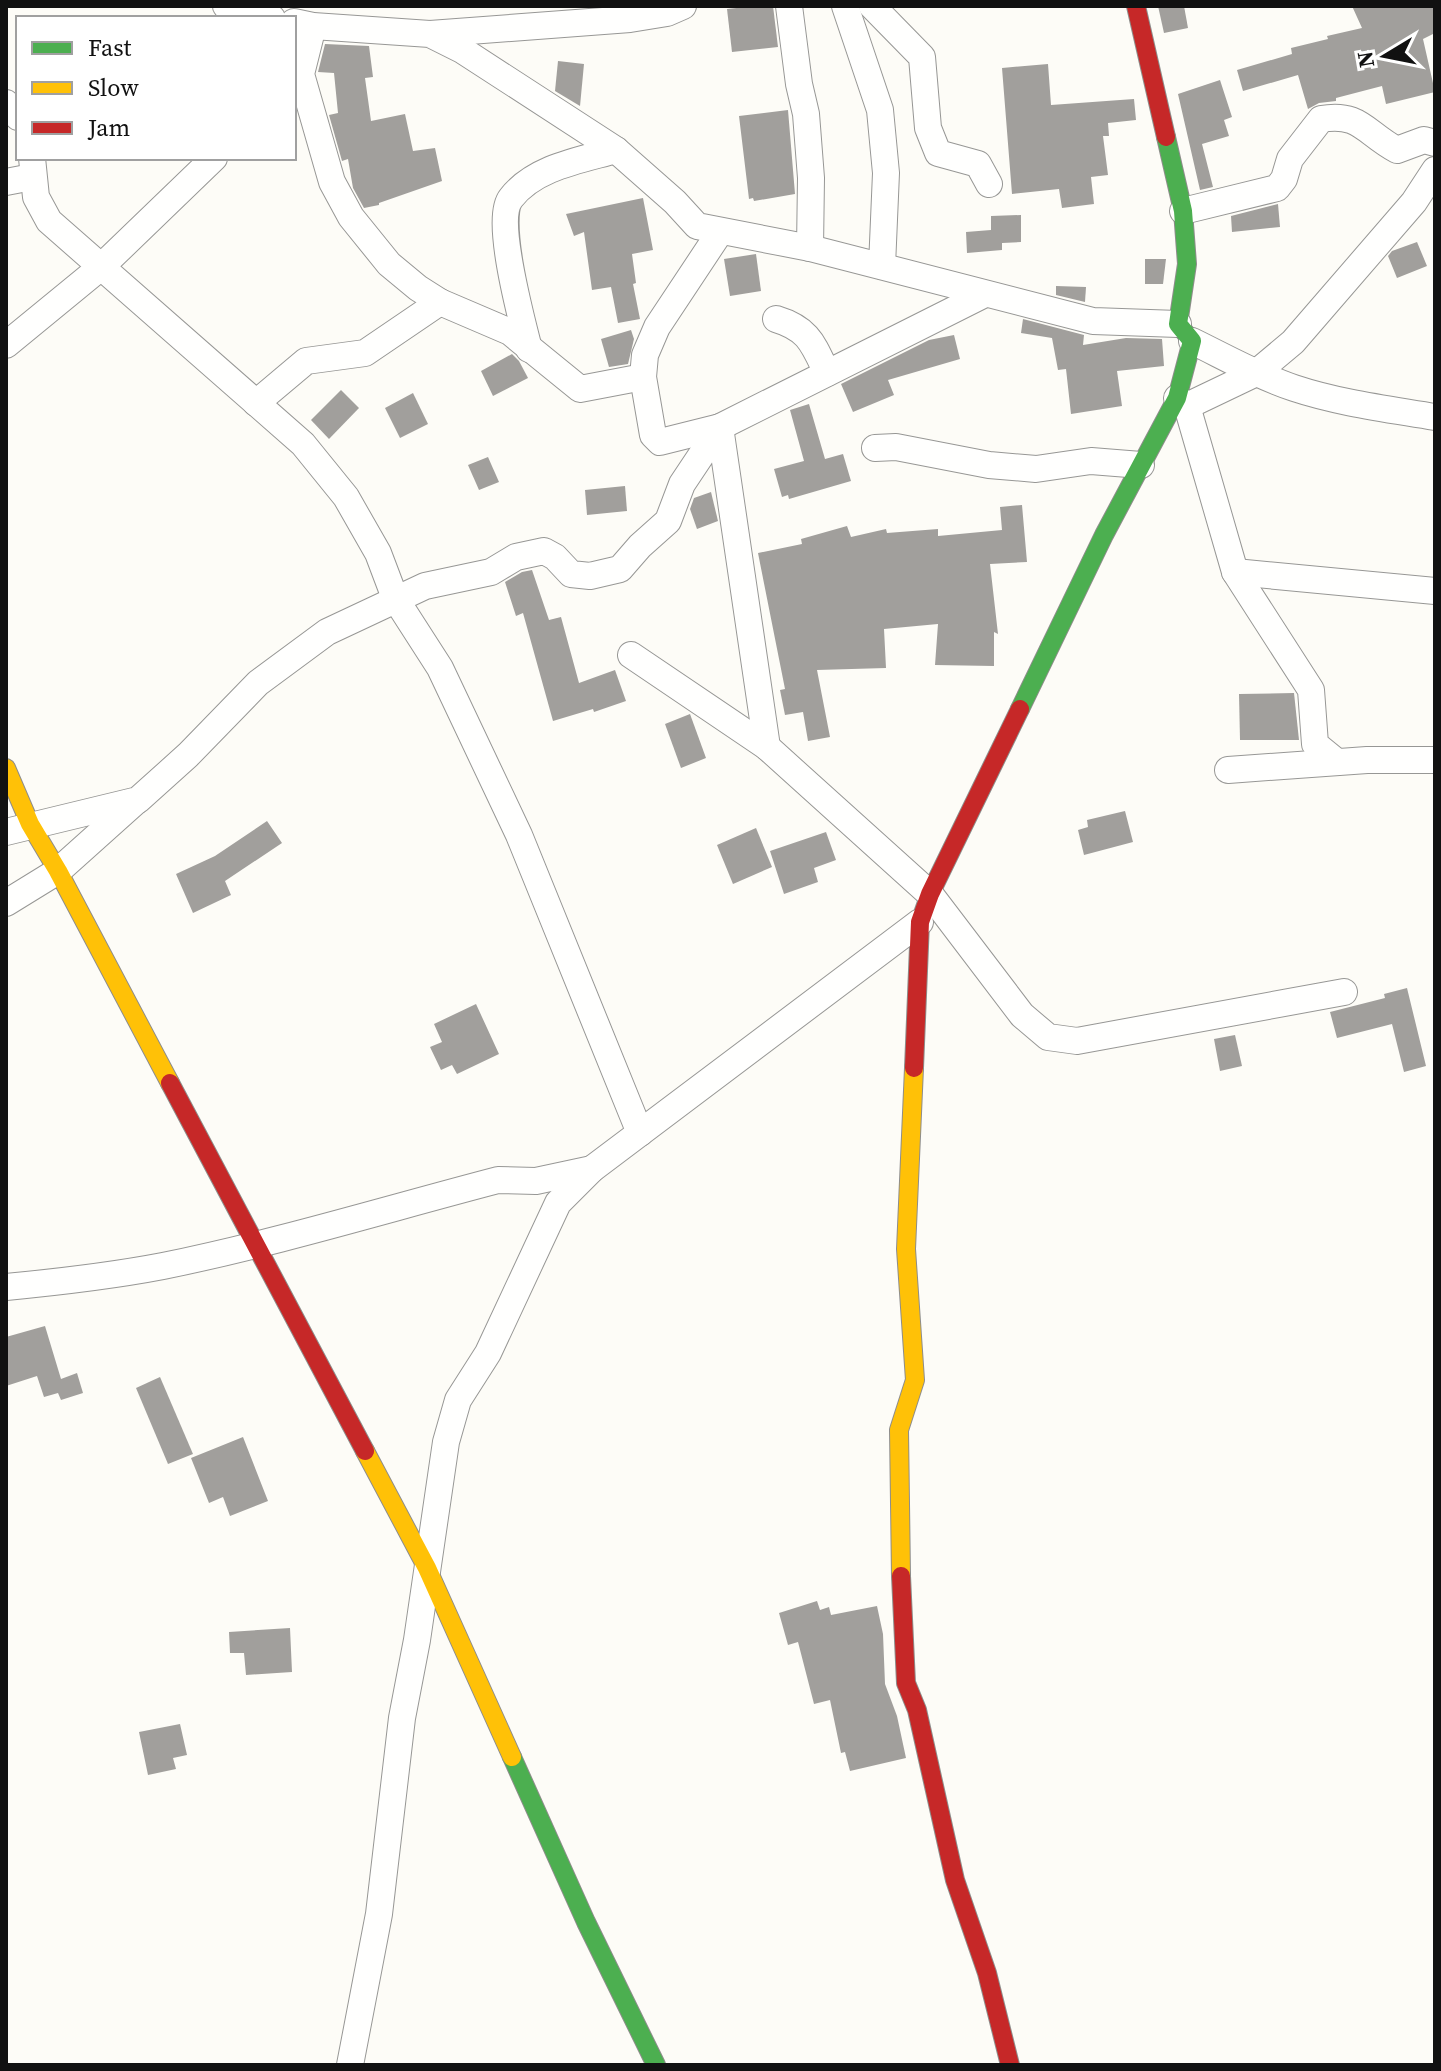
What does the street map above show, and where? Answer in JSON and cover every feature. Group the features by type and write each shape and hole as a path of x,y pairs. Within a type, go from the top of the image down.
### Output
{"street":[{"path":"226,6 264,16"},
{"path":"643,377 580,389 510,332 440,302 389,264 351,217 332,182 297,78 304,24 430,34 629,13 667,13 683,6"},
{"path":"789,6 806,114 811,178 810,248"},
{"path":"845,6 880,110 886,173 882,266"},
{"path":"872,6 922,57 928,128 938,153 978,164 989,184"},
{"path":"1136,6 1183,211 1187,264 1182,402 1235,572 1311,690 1315,744 1337,762"},
{"path":"430,34 462,50 616,150 675,202 697,226 810,248 1093,321 1185,332 1256,373 1295,388 1345,402 1435,417"},
{"path":"1183,211 1277,188 1284,179 1290,159 1321,119 1339,116 1354,119 1376,139 1397,150 1424,140 1435,143"},
{"path":"529,349 507,255 507,207 510,199 528,183 561,165 616,150"},
{"path":"6,345 101,267 212,160"},
{"path":"6,182 32,167 36,197 49,221 303,444 346,497 378,553 395,598 440,668 519,835 640,1133"},
{"path":"1010,2065 987,1973 955,1880 917,1710 906,1683 899,1524 899,1430 915,1380 906,1249 920,922 930,894 1104,535 1141,465 1182,402 1256,373 1293,342 1414,202 1435,170"},
{"path":"720,232 657,327 645,355 643,377 656,440 660,442 720,427 985,294"},
{"path":"256,403 306,361 365,353 440,302"},
{"path":"776,319 792,324 810,337 827,373"},
{"path":"6,903 58,871 188,755 258,683 327,632 425,586 491,572 516,557 544,551 555,557 571,574 590,576 620,569 668,521 682,484 720,427"},
{"path":"720,427 767,747"},
{"path":"875,448 896,447 989,465 1036,469 1091,461 1141,465"},
{"path":"1235,572 1435,591"},
{"path":"631,655 767,747 930,894 1022,1015 1048,1037 1077,1041 1344,992"},
{"path":"1228,770 1337,762 1435,760"},
{"path":"6,768 18,828 58,871 427,1568 586,1922 656,2065"},
{"path":"18,828 138,800"},
{"path":"350,2065 379,1914 402,1718 446,1442 458,1400 488,1353 558,1203 592,1169 920,922"},
{"path":"6,1287 161,1266 254,1245 498,1180 536,1181 592,1169"}],"building":[{"path":"773,6 778,47 732,52 727,9"},
{"path":"1158,6 1184,6 1188,28 1164,33"},
{"path":"1352,6 1435,6 1435,33 1423,39 1435,92 1386,104 1382,86 1336,98 1336,101 1319,103 1308,109 1298,75 1243,91 1237,70 1292,54 1291,48 1362,28"},
{"path":"325,44 369,46 373,77 365,78 371,121 405,114 413,151 435,148 442,181 364,208 353,188 348,159 342,161 329,115 338,113 334,73 318,72"},
{"path":"558,61 584,64 580,106 555,91"},
{"path":"1048,64 1051,105 1134,99 1136,120 1108,123 1109,136 1103,136 1108,175 1091,177 1094,204 1062,208 1059,189 1012,194 1002,68"},
{"path":"1220,80 1232,117 1224,120 1229,136 1202,144 1213,187 1200,190 1178,94"},
{"path":"788,110 795,194 754,201 753,198 749,199 739,116"},
{"path":"643,198 653,250 632,254 636,283 633,284 640,319 618,323 611,287 592,290 584,232 574,236 566,214"},
{"path":"1278,204 1280,227 1232,232 1231,216"},
{"path":"1021,215 1021,242 1002,243 1002,250 967,253 966,232 991,230 991,216"},
{"path":"1417,242 1427,266 1397,278 1388,256 1392,251"},
{"path":"756,254 761,291 730,296 724,259"},
{"path":"1145,259 1166,259 1163,284 1145,284"},
{"path":"1056,286 1086,287 1085,302 1056,295"},
{"path":"1023,319 1084,335 1083,345 1126,338 1162,339 1164,366 1117,371 1122,406 1071,414 1066,369 1058,370 1052,338 1021,333"},
{"path":"631,330 634,339 628,364 609,367 601,339"},
{"path":"954,335 960,359 888,380 894,395 853,412 841,384 929,340"},
{"path":"512,354 528,378 493,396 481,371"},
{"path":"341,390 359,408 329,439 311,420"},
{"path":"413,393 428,424 400,438 385,408"},
{"path":"809,404 825,459 843,454 851,481 789,499 788,495 782,497 774,469 804,461 790,410"},
{"path":"488,457 499,482 479,490 468,465"},
{"path":"625,486 627,511 587,515 585,490"},
{"path":"711,492 718,521 697,529 690,509 694,498"},
{"path":"1022,505 1027,562 990,564 998,634 994,632 994,666 935,665 938,624 884,629 886,668 817,670 830,737 808,741 803,712 785,715 780,690 785,689 758,553 802,544 801,539 847,526 851,537 886,529 887,533 938,529 938,536 1002,530 1000,507"},
{"path":"532,570 549,620 561,617 579,683 615,670 626,701 553,721 523,613 516,616 505,582"},
{"path":"1294,693 1299,740 1240,740 1239,694"},
{"path":"690,714 706,758 681,768 665,724"},
{"path":"1125,811 1133,842 1084,855 1078,830 1088,827 1087,820"},
{"path":"267,821 282,843 225,881 231,895 193,913 176,874 215,856"},
{"path":"756,828 772,867 733,884 717,845"},
{"path":"826,832 836,860 814,868 818,882 784,894 770,851"},
{"path":"1407,988 1426,1066 1404,1072 1392,1024 1337,1038 1330,1012 1385,998 1384,994"},
{"path":"476,1004 499,1054 457,1074 452,1065 441,1070 430,1047 442,1042 434,1024"},
{"path":"1235,1035 1242,1066 1220,1071 1214,1039"},
{"path":"45,1326 61,1379 77,1373 83,1393 61,1400 58,1393 44,1397 37,1376 6,1386 6,1337"},
{"path":"160,1377 193,1454 168,1464 136,1388"},
{"path":"243,1437 268,1501 230,1516 223,1497 209,1503 191,1458"},
{"path":"817,1601 820,1610 829,1607 831,1615 877,1606 883,1634 885,1684 897,1716 906,1758 850,1771 845,1752 841,1753 830,1700 814,1704 798,1642 788,1645 779,1613"},
{"path":"290,1628 292,1672 246,1675 244,1653 230,1653 229,1632"},
{"path":"180,1724 187,1755 173,1758 176,1769 148,1775 139,1732"}],"traffic: fast":[{"path":"1020,709 1104,535 1177,398 1192,341 1178,324 1187,264 1183,211 1166,137"},
{"path":"512,1757 586,1922 656,2065"}],"traffic: slow":[{"path":"6,768 30,824 170,1083"},
{"path":"901,1576 899,1430 915,1380 906,1249 914,1068"},
{"path":"365,1451 427,1568 512,1757"}],"traffic: jam":[{"path":"1136,6 1166,137"},
{"path":"914,1068 920,922 930,894 1020,709"},
{"path":"170,1083 365,1451"},
{"path":"901,1576 906,1683 917,1710 955,1880 987,1973 1010,2065"}]}
